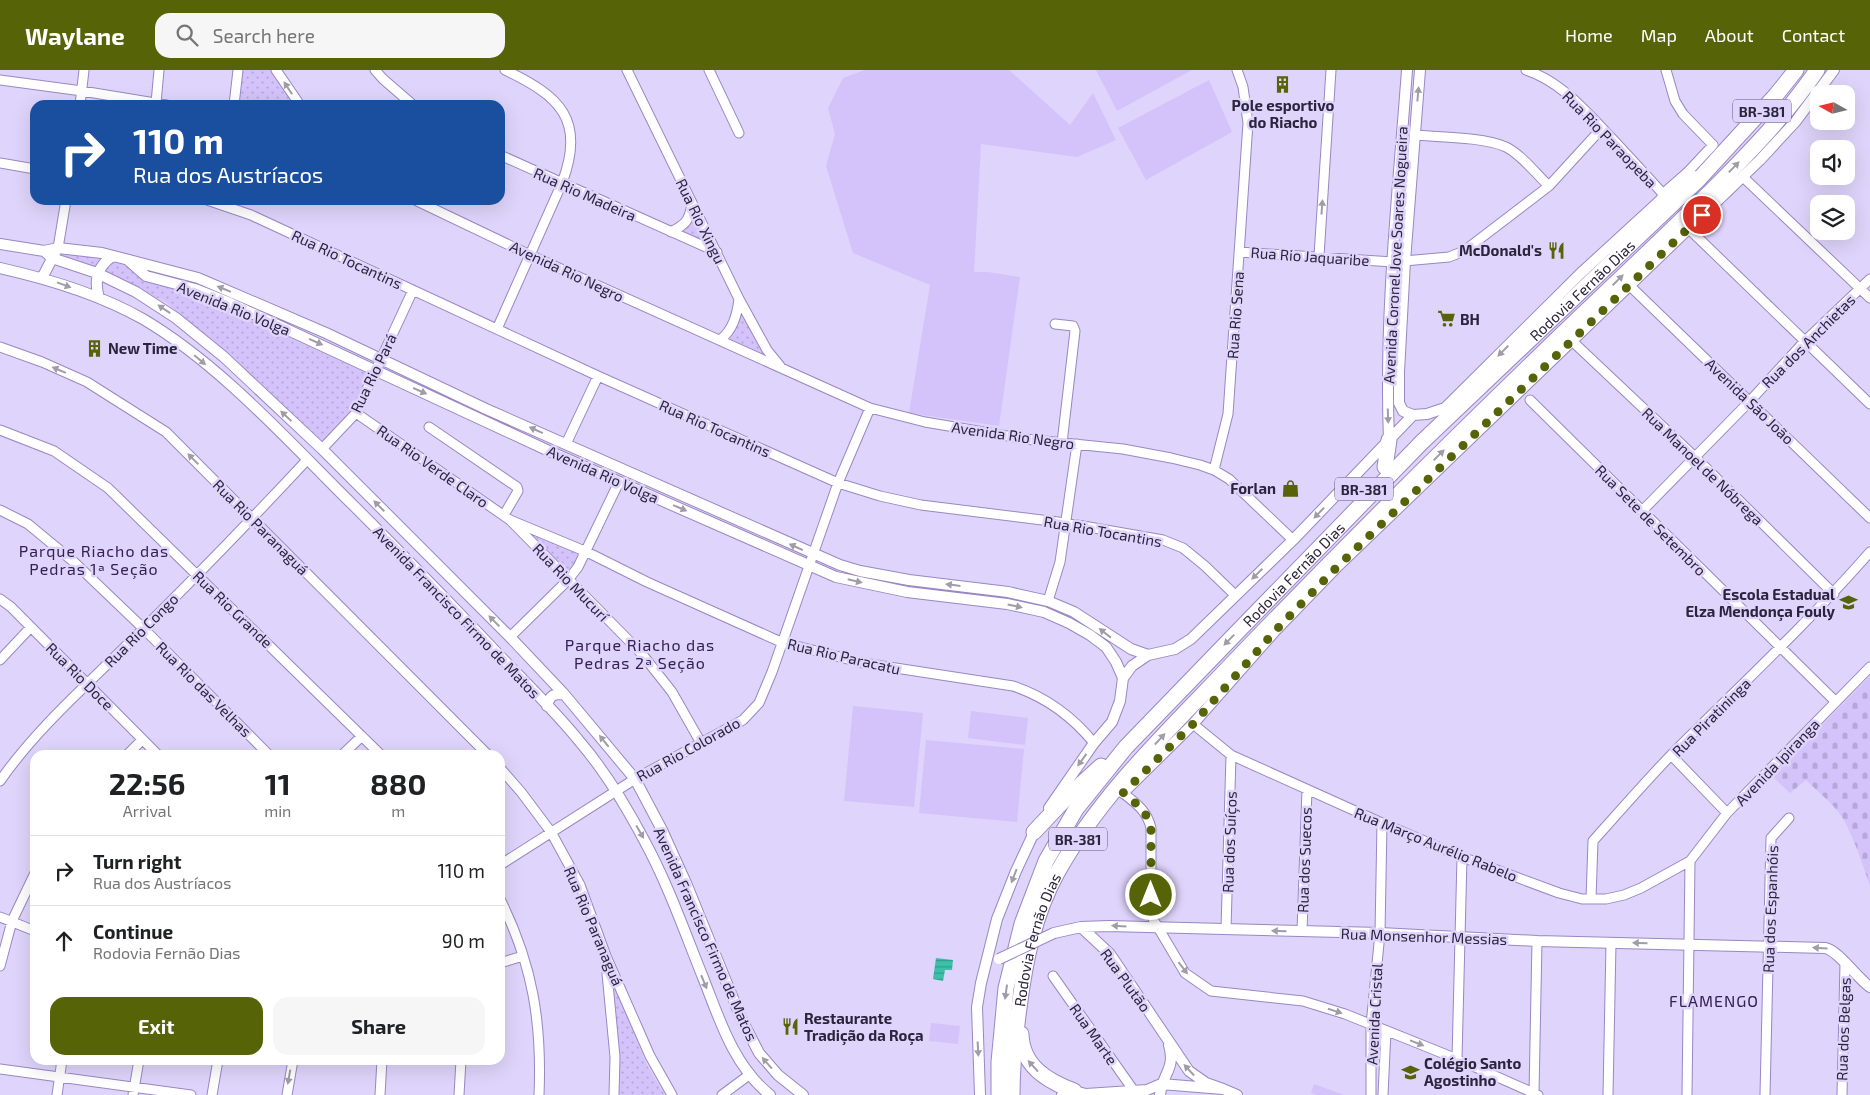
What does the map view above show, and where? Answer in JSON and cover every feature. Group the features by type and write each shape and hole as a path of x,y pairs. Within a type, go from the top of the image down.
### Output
{"highway":[{"name":"Rodovia Fernão Dias","path":"999,1095 999,1062 1006,988 1022,924 1046,861 1076,809 1126,747 1422,442 1699,179 1719,147 1776,95 1796,70"},
{"name":"Rodovia Fernão Dias","path":"1012,1095 1012,1063 1026,960 1034,925 1056,875 1084,830 1115,789 1191,705 1346,547 1490,403 1711,191 1769,131 1817,70"},
{"name":"BR-381","path":"1665,196 1719,147"},
{"name":"BR-381","path":"1291,577 1307,554 1346,507 1445,408"},
{"path":"1385,467 1389,440"},
{"path":"1034,832 1068,796 1111,757 1126,747"},
{"path":"1084,830 1123,793"},
{"path":"1026,960 1020,1030 1023,1051 1035,1070 1076,1094"}],"street":[{"path":"6,70 3,81 138,100"},
{"path":"81,100 84,70"},
{"path":"156,100 159,70"},
{"path":"235,100 238,70"},
{"path":"276,70 297,100"},
{"path":"375,70 383,80 407,100"},
{"path":"497,329 562,183 569,164 572,148 570,131 565,117 548,93 504,70"},
{"name":"Rua Rio Xingu","path":"627,70 739,299 767,350 782,368"},
{"path":"709,70 740,132"},
{"name":"Rua Rio Sena","path":"1214,470 1228,414 1248,123 1243,87 1237,70"},
{"path":"1319,256 1331,70"},
{"name":"Avenida Coronel Jove Soares Nogueira","path":"1389,440 1388,370 1393,262 1407,70"},
{"name":"Avenida Coronel Jove Soares Nogueira","path":"1413,416 1403,411 1399,403 1404,261 1420,70"},
{"name":"Rua Rio Paraopeba","path":"1526,70 1538,74 1557,85 1582,106 1665,196"},
{"path":"1666,70 1674,101 1683,114 1719,147"},
{"name":"Rodovia Fernão Dias","path":"1123,793 1193,724 1276,630 1336,568 1571,340 1743,177 1796,121 1834,70"},
{"name":"Rua Rio Jaquaribe","path":"1239,252 1393,262 1449,257 1464,251 1549,186 1602,128"},
{"path":"1414,135 1476,140 1506,147 1549,186"},
{"name":"Rua Rio Madeira","path":"505,157 717,252"},
{"path":"0,164 30,168"},
{"path":"1743,177 1870,298"},
{"name":"Rodovia Fernão Dias","path":"1123,678 1132,666 1148,655 1175,649 1191,639 1292,540 1413,416 1445,408 1581,273 1665,196"},
{"path":"671,232 684,226 690,216 692,204"},
{"path":"42,278 58,248 65,205"},
{"name":"Rua Rio Tocantins","path":"222,205 251,215 598,376 838,483 880,496 922,505 1066,523 1140,534 1163,540 1183,548 1206,566 1235,595"},
{"name":"Avenida Rio Negro","path":"425,205 530,255 870,408 925,422 1062,443 1124,449 1171,458 1214,470 1229,479 1292,540"},
{"path":"1396,218 1408,219"},
{"path":"1688,228 1870,404"},
{"path":"0,244 44,251 58,248 113,256 129,261"},
{"name":"Avenida Francisco Firmo de Matos","path":"44,251 52,258 97,273 136,292 176,318 224,357 322,449 510,637 564,694 635,779 662,830 686,883 741,1018 759,1053 778,1075 803,1095"},
{"path":"99,298 96,286 97,273 108,259 113,256"},
{"name":"Avenida Rio Volga","path":"129,261 198,278 326,333 486,409 812,554 860,571 909,580 1008,592 1048,601 1074,612 1131,649 1148,655"},
{"name":"Avenida Rio Volga","path":"129,261 146,276 195,289 230,304 619,482 836,577 908,592 1007,604 1044,612 1090,635 1106,648 1116,662 1123,678"},
{"name":"Avenida Francisco Firmo de Matos","path":"0,268 42,278 99,298 143,320 189,351 241,395 307,460 433,585 547,706 580,742 616,790 645,841 667,888 727,1038 749,1075 770,1095"},
{"name":"Rua dos Anchietas","path":"1642,511 1696,458 1804,342 1870,279"},
{"name":"Avenida São João","path":"1629,285 1870,518"},
{"name":"Rua Rio Pará","path":"322,449 356,413 413,290"},
{"path":"720,340 725,336 736,318 739,299"},
{"path":"1055,324 1073,326 1075,331 1062,443"},
{"name":"Rua Manoel de Nóbrega","path":"1571,340 1696,458 1834,594"},
{"name":"Rua Rio Paranaguá","path":"0,348 42,362 87,382 166,432 483,750"},
{"path":"1388,370 1400,372"},
{"path":"566,444 598,376"},
{"name":"Rua Sete de Setembro","path":"1530,400 1836,702"},
{"name":"Rua Rio Colorado","path":"505,862 616,790 743,720 758,703 772,672 838,483 870,408"},
{"name":"Rua Rio Verde Claro","path":"356,413 507,518"},
{"path":"429,426 517,487 518,491 507,518"},
{"name":"Rua Rio Grande","path":"0,430 54,452 108,488 376,750"},
{"path":"1048,601 1060,562 1077,444"},
{"name":"Rua Rio Congo","path":"0,781 28,745 86,683 144,628 252,519 307,460"},
{"path":"510,637 568,580 587,552 619,482"},
{"name":"Rua Rio das Velhas","path":"0,510 28,524 74,562 144,628 264,750"},
{"name":"Rua Rio Paracatu","path":"507,518 587,552 648,582 781,642 863,664 1013,686 1035,694 1058,708 1084,731 1094,743"},
{"name":"Rua Rio Mucurí","path":"507,518 642,654 672,692 701,743"},
{"name":"Rua Piratininga","path":"1591,899 1593,842 1671,756 1834,594 1870,552"},
{"name":"Rua Rio Doce","path":"0,600 11,607 32,627 153,750"},
{"path":"0,660 32,627"},
{"name":"Avenida Ipiranga","path":"1690,862 1727,813 1870,667"},
{"name":"BR-381","path":"980,1095 977,1007 981,983 998,919 1016,871 1034,832 1094,743 1112,722 1120,701 1123,678"},
{"path":"547,706 549,698 554,694 564,694"},
{"name":"Rua Março Aurélio Rabelo","path":"1193,724 1231,755 1382,823 1559,893 1582,899 1606,899 1624,895 1690,862"},
{"path":"347,750 362,736"},
{"path":"132,750 142,740"},
{"name":"Rua dos Suíços","path":"1226,930 1231,755"},
{"path":"1671,756 1727,813"},
{"name":"Rua Rio Paranaguá","path":"505,774 551,832 580,885 606,956 650,1056 672,1095"},
{"name":"Rua dos Suecos","path":"1302,932 1307,790"},
{"path":"1123,793 1142,808 1149,818 1151,828 1151,911 1156,928 1185,972 1210,991 1303,1001 1345,1014 1457,1058 1536,1094 1537,941"},
{"name":"Rua dos Espanhóis","path":"1765,1095 1771,838 1789,818"},
{"name":"Avenida Cristal","path":"1371,1095 1371,1025 1380,934 1382,823"},
{"path":"1457,1058 1462,856"},
{"path":"1687,1095 1690,862"},
{"path":"667,888 679,887 686,883"},
{"path":"0,966 12,922 30,884"},
{"path":"505,909 513,925 533,988 540,1059 539,1095"},
{"path":"0,917 30,930"},
{"name":"Rua Monsenhor Messias","path":"981,983 992,965 999,959 1054,933 1081,928 1109,926 1537,941 1831,948 1870,987"},
{"name":"Rua Plutão","path":"1081,928 1110,954 1190,1071 1206,1083 1224,1089"},
{"path":"1608,1095 1611,943"},
{"path":"505,961 522,956"},
{"path":"606,956 615,1057 614,1095"},
{"name":"Rua dos Belgas","path":"1842,1095 1845,963"},
{"name":"Rua Marte","path":"1053,976 1134,1091"},
{"name":"Avenida Cristal","path":"1383,1095 1386,1031"},
{"name":"Rua Plutão","path":"1160,1091 1171,1062 1171,1052 1166,1036"},
{"path":"57,1095 61,1065"},
{"path":"133,1092 138,1065"},
{"path":"212,1095 217,1065"},
{"path":"287,1095 292,1065"},
{"path":"380,1095 382,1065"},
{"path":"459,1095 461,1065"},
{"path":"0,1069 60,1077 133,1092 191,1095"},
{"path":"722,1095 749,1075"},
{"path":"1076,1094 1147,1090 1224,1089 1237,1095"}],"green space":[{"path":"242,70 272,70 291,100 239,100"},
{"path":"865,70 1009,70 1070,125 1093,93 1116,140 1077,157 981,144 974,272 988,272 1020,277 999,426 909,413 930,285 853,253 826,166 835,134 828,108 843,78"},
{"path":"1096,70 1192,70 1117,111"},
{"path":"1209,80 1232,132 1146,180 1118,128"},
{"path":"693,210 712,248 677,233"},
{"path":"62,251 125,265 143,281 195,294 373,376 353,412 323,444 167,303 102,270 56,253"},
{"path":"742,312 772,362 728,341"},
{"path":"530,533 580,554 568,573"},
{"path":"1870,676 1870,886 1850,832 1843,818 1833,806 1806,780 1790,793 1772,776"},
{"path":"853,706 923,713 914,807 844,801"},
{"path":"971,711 1028,718 1025,745 968,738"},
{"path":"926,740 1024,749 1017,822 919,813"},
{"path":"615,987 647,1065 665,1095 619,1095 618,1052 611,990"},
{"path":"931,1023 960,1026 958,1044 929,1041"},
{"path":"1314,1084 1344,1095 1317,1095 1311,1093"}],"shaded area":[{"path":"936,958 953,960 952,970 945,970 943,981 933,979"}],"place":[{"name":"Pole esportivo do Riacho","path":"1283,84"},
{"name":"McDonald's","path":"1556,250"},
{"name":"BH","path":"1446,319"},
{"name":"New Time","path":"94,348"},
{"name":"Forlan","path":"1290,488"},
{"name":"Escola Estadual Elza Mendonça Fouly","path":"1849,603"},
{"name":"Restaurante Tradição da Roça","path":"790,1027"},
{"name":"Colégio Santo Agostinho","path":"1410,1072"}],"district":[{"name":"Parque Riacho das Pedras 1ª Seção","path":"94,559"},
{"name":"Parque Riacho das Pedras 2ª Seção","path":"640,653"},
{"name":"FLAMENGO","path":"1714,1000"}],"route":[{"path":"1151,895 1151,828 1149,818 1142,808 1123,793 1193,724 1276,630 1336,568 1702,215"}]}
